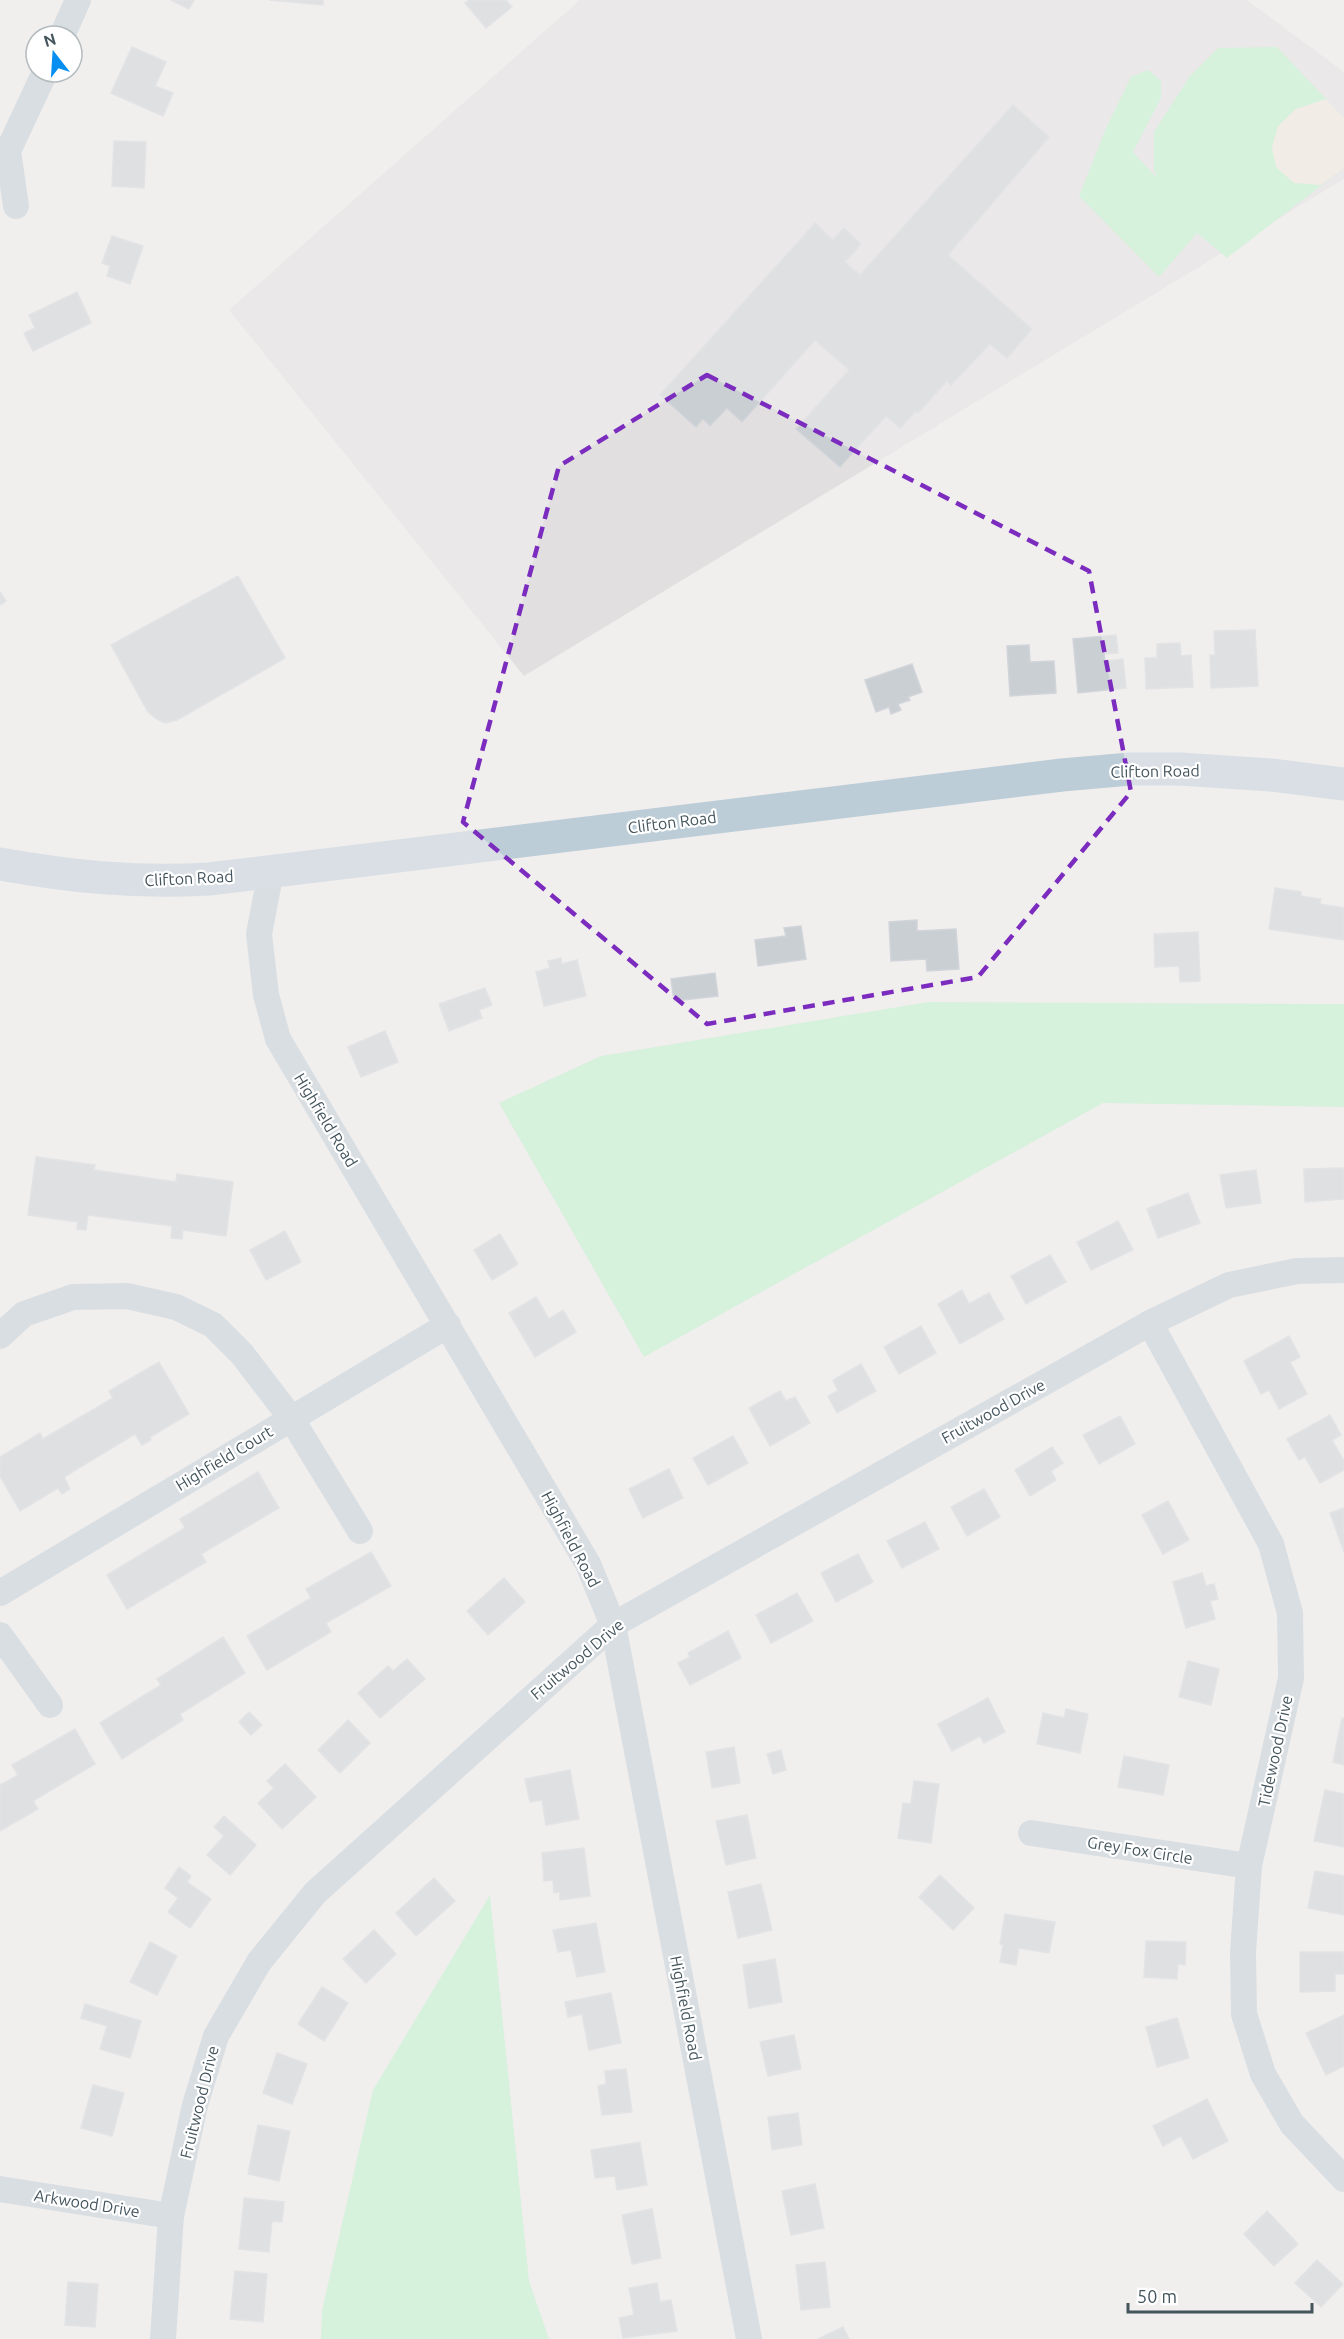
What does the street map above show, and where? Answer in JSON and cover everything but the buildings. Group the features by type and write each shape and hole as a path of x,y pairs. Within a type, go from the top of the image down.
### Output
{"main road":[{"name":"Clifton Road","path":"0,864 95,879 138,881 209,879 1108,771 1180,769 1226,771 1344,784"}],"street":[{"path":"67,24 78,0"},
{"path":"16,206 8,151 39,84"},
{"name":"Highfield Road","path":"271,871 259,934 266,995 278,1039 588,1564 613,1625 749,2339"},
{"name":"Fruitwood Drive","path":"163,2339 171,2216 195,2105 216,2036 259,1962 315,1893 613,1625 1150,1323 1229,1285 1297,1271 1344,1270"},
{"path":"0,1336 24,1314 73,1297 127,1296 176,1307 213,1325 242,1354 291,1418 360,1531"},
{"name":"Tidewood Drive","path":"1150,1323 1271,1544 1290,1613 1291,1678 1249,1866 1243,1952 1244,2014 1263,2074 1292,2124 1344,2179"},
{"name":"Highfield Court","path":"0,1593 448,1325"},
{"path":"0,1635 50,1705"},
{"name":"Grey Fox Circle","path":"1031,1833 1249,1866"},
{"name":"Arkwood Drive","path":"1,2192 171,2216"}],"highlighted area":[{"path":"707,375 1089,571 1131,792 978,977 707,1024 463,822 559,466"}],"shaded area":[{"path":"580,0 1247,0 1344,72 1344,179 524,676 229,310"}],"green space":[{"path":"1277,47 1344,118 1344,168 1227,258 1197,233 1159,277 1079,196 1106,128 1131,77 1148,70 1161,81 1161,98 1133,152 1157,178 1154,170 1154,132 1190,76 1218,48"},
{"path":"928,1002 1344,1004 1344,1107 1103,1103 644,1357 499,1103 601,1056"},
{"path":"490,1895 529,2281 549,2339 321,2339 322,2310 373,2090"}],"sand":[{"path":"1326,99 1344,118 1344,168 1321,185 1294,183 1276,167 1272,147 1278,126 1296,109"}]}
